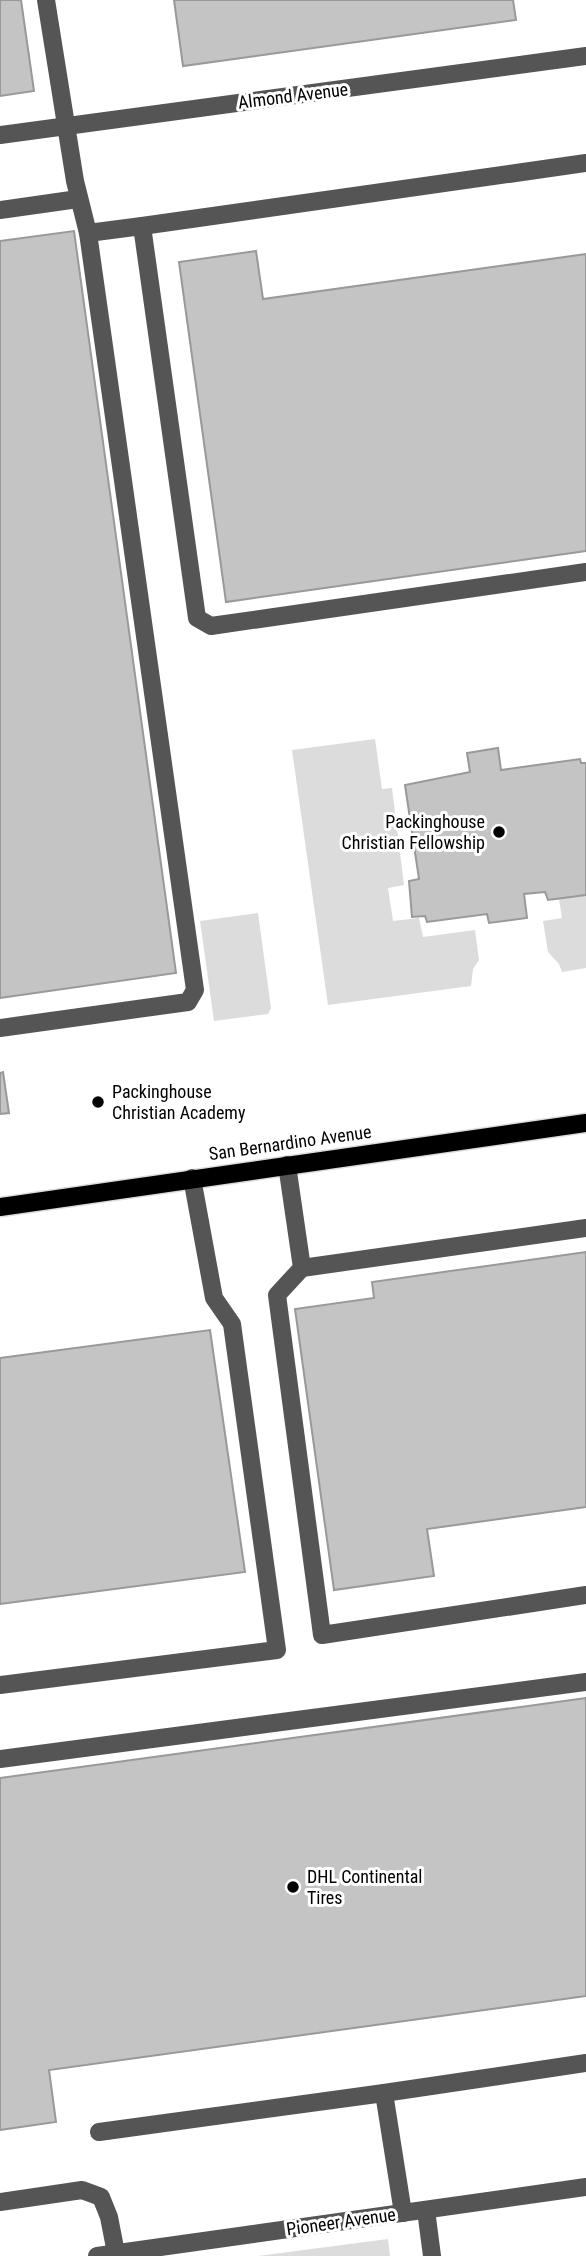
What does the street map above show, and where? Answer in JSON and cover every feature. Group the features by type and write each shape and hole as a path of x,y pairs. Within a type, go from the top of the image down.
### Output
{"main road":[{"name":"San Bernardino Avenue","path":"0,1207 586,1123"}],"street":[{"path":"0,1028 188,1002 195,990 88,233 78,199 47,0"},
{"name":"Almond Avenue","path":"0,135 586,56"},
{"path":"88,233 586,163"},
{"path":"0,210 78,199"},
{"path":"142,226 198,618 211,626 586,572"},
{"path":"287,1165 302,1268"},
{"path":"0,1685 277,1650 232,1324 214,1298 192,1178"},
{"path":"586,1228 302,1268 277,1295 322,1634 586,1595"},
{"path":"0,1759 586,1682"},
{"path":"99,2132 586,2063"},
{"path":"384,2093 403,2213"},
{"name":"Pioneer Avenue","path":"97,2256 586,2187"},
{"path":"0,2203 82,2190 101,2197 109,2217 116,2253"},
{"path":"426,2210 432,2256"}],"shaded area":[{"path":"375,739 382,789 392,788 404,885 388,888 393,921 419,918 423,937 475,930 479,960 473,969 471,986 328,1005 292,750"},
{"path":"586,895 586,968 562,972 559,964 548,952 543,921 562,918 559,899"},
{"path":"258,913 271,1008 268,1014 214,1021 200,921"},
{"path":"388,2239 390,2256 258,2256"}],"building":[{"path":"0,0 21,0 34,91 0,96"},
{"path":"174,0 513,0 516,20 183,66"},
{"path":"74,231 176,973 0,998 0,241"},
{"path":"256,251 263,299 586,254 586,551 226,602 179,262"},
{"name":"Packinghouse Christian Fellowship","path":"498,748 501,770 580,759 581,763 586,763 586,895 548,900 545,892 524,894 527,918 489,923 487,914 427,922 425,916 412,917 409,881 419,879 405,785 470,772 467,753"},
{"path":"3,1072 9,1113 0,1114 0,1073"},
{"path":"586,1252 586,1507 427,1529 434,1576 334,1590 295,1309 374,1298 372,1282"},
{"path":"210,1330 245,1572 0,1604 0,1358"},
{"name":"DHL Continental Tires","path":"586,1698 586,1996 49,2070 56,2122 0,2130 0,1778"}],"place":[{"name":"Packinghouse Christian Fellowship","path":"499,832"},
{"name":"Packinghouse Christian Academy","path":"98,1102"},
{"name":"DHL Continental Tires","path":"293,1887"}]}
